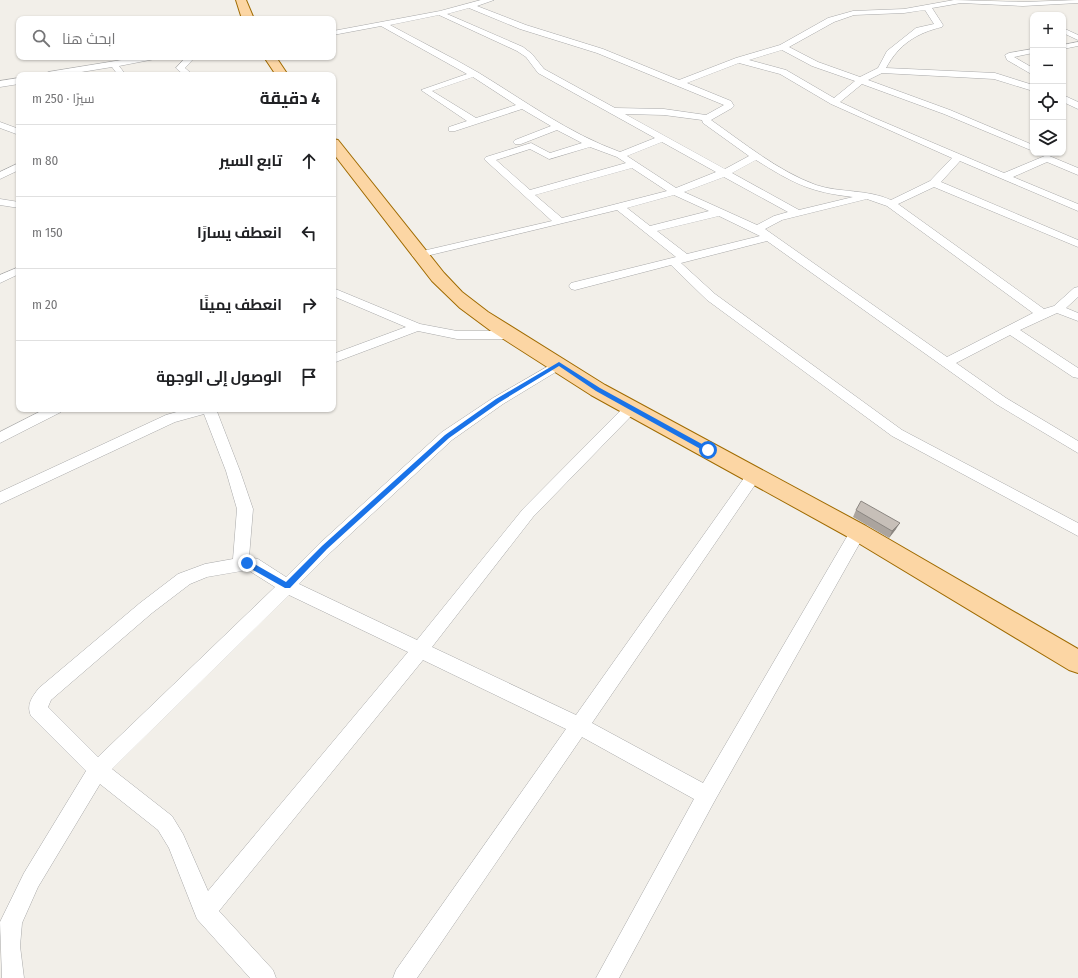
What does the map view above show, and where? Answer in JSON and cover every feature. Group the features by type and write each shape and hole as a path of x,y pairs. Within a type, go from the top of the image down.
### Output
{"main road":[{"path":"242,0 247,16"},
{"path":"272,60 280,72"},
{"path":"336,147 418,255 444,284 467,304 510,335 631,408 858,532 1078,662"}],"street":[{"path":"451,0 469,6 522,38 541,70 799,214"},
{"path":"336,32 440,13 490,0"},
{"path":"680,83 739,60 783,47 836,18 853,13 904,11 966,1 1023,4 1078,1"},
{"path":"1023,4 1029,12"},
{"path":"881,70 890,53 919,30 939,25 927,7"},
{"path":"440,13 470,28 600,51 729,104 729,106 707,118 664,112 615,111"},
{"path":"383,24 474,74 558,127 590,144 620,155 675,192 757,229 945,363 1001,401 1078,448"},
{"path":"1066,32 1078,38"},
{"path":"1066,46 1078,44"},
{"path":"783,47 815,64 947,112 1030,147"},
{"path":"1030,52 1009,55 1010,58 1030,70"},
{"path":"64,72 134,60"},
{"path":"185,72 180,68 188,60"},
{"path":"739,60 790,75 834,102 869,119 1078,208"},
{"path":"113,63 120,72"},
{"path":"790,75 815,64"},
{"path":"834,102 862,80 881,70 994,76 1030,87"},
{"path":"474,74 425,90 474,121"},
{"path":"0,84 16,81"},
{"path":"452,129 524,105"},
{"path":"707,118 707,122 756,156 814,187 879,198 891,204 1042,314"},
{"path":"0,125 16,131"},
{"path":"518,142 558,127"},
{"path":"620,155 663,138"},
{"path":"560,222 489,159 531,146 549,156 590,144"},
{"path":"418,255 560,222 675,192 724,173 756,156"},
{"path":"1003,177 1045,156 1078,172"},
{"path":"891,204 934,183 958,157"},
{"path":"529,193 634,164"},
{"path":"0,176 16,168"},
{"path":"934,183 1078,244"},
{"path":"757,229 778,218 844,204 868,196"},
{"path":"0,202 16,205"},
{"path":"619,207 649,230 679,260 711,297 897,433 1078,530"},
{"path":"649,230 720,212"},
{"path":"575,286 769,237"},
{"path":"0,279 16,271"},
{"path":"945,363 1042,314 1058,309 1078,291"},
{"path":"336,293 417,327 457,335 510,335"},
{"path":"1058,309 1078,317"},
{"path":"336,358 417,327"},
{"path":"1011,330 1078,374"},
{"path":"13,978 9,946 11,922 31,880 98,770 325,548 447,436 487,408 559,364"},
{"path":"205,911 420,650 528,513 631,408"},
{"path":"0,438 50,412"},
{"path":"0,498 184,412"},
{"path":"209,412 233,471 245,510 241,563"},
{"path":"404,978 754,475"},
{"path":"607,978 707,795 858,532"},
{"path":"265,978 205,911 176,840 165,822 98,770 38,710 39,702 45,694 82,662 184,579 200,572 241,563 252,564 287,586 579,726 707,795"}],"building":[{"path":"861,501 900,523 892,531 856,510"}],"route":[{"path":"247,563 252,564 287,586 325,548 447,436 470,418 559,364 598,390 708,450"}]}
